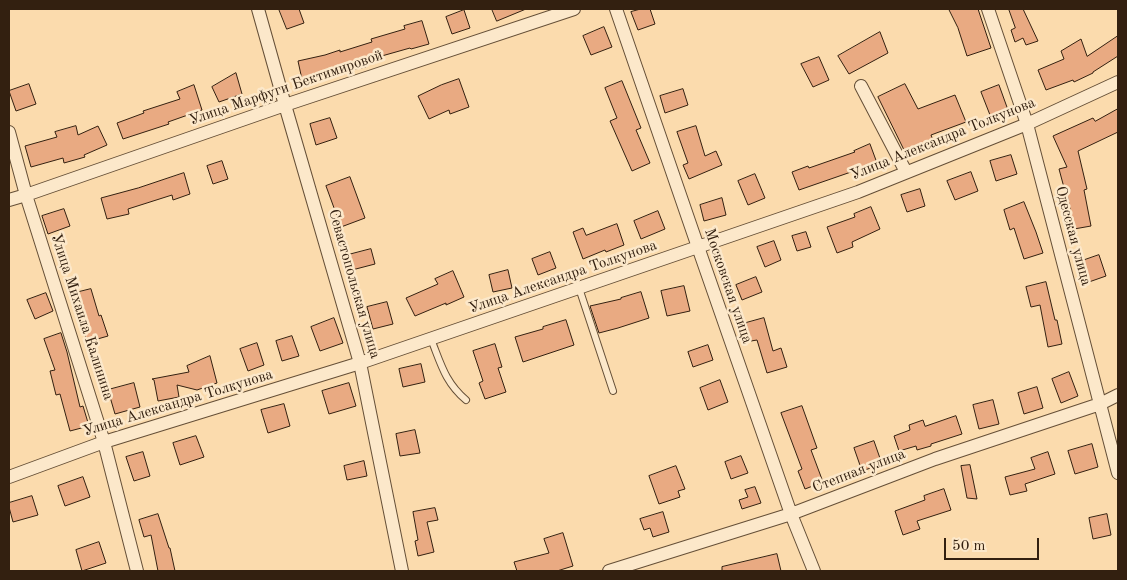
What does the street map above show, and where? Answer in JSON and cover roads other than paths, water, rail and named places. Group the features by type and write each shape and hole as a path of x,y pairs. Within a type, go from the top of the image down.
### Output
{"street":[{"name":"Севастопольская улица","path":"258,9 360,364 402,571"},
{"name":"Улица Марфуги Бектимировой","path":"9,200 285,105 574,9"},
{"name":"Московская улица","path":"616,9 791,514 814,571"},
{"name":"Одесская улица","path":"988,9 1027,124 1118,473"},
{"name":"Улица Александра Толкунова","path":"9,477 104,442 360,364 858,192 1027,124 1118,82"},
{"path":"860,86 906,172"},
{"name":"Улица Михаила Калинина","path":"9,132 26,195 104,442 137,571"},
{"name":"Степная улица","path":"609,571 791,514 935,459 1100,404 1118,395"}],"lane":[{"path":"579,288 612,391"},
{"path":"431,339 446,376 466,400"}]}
